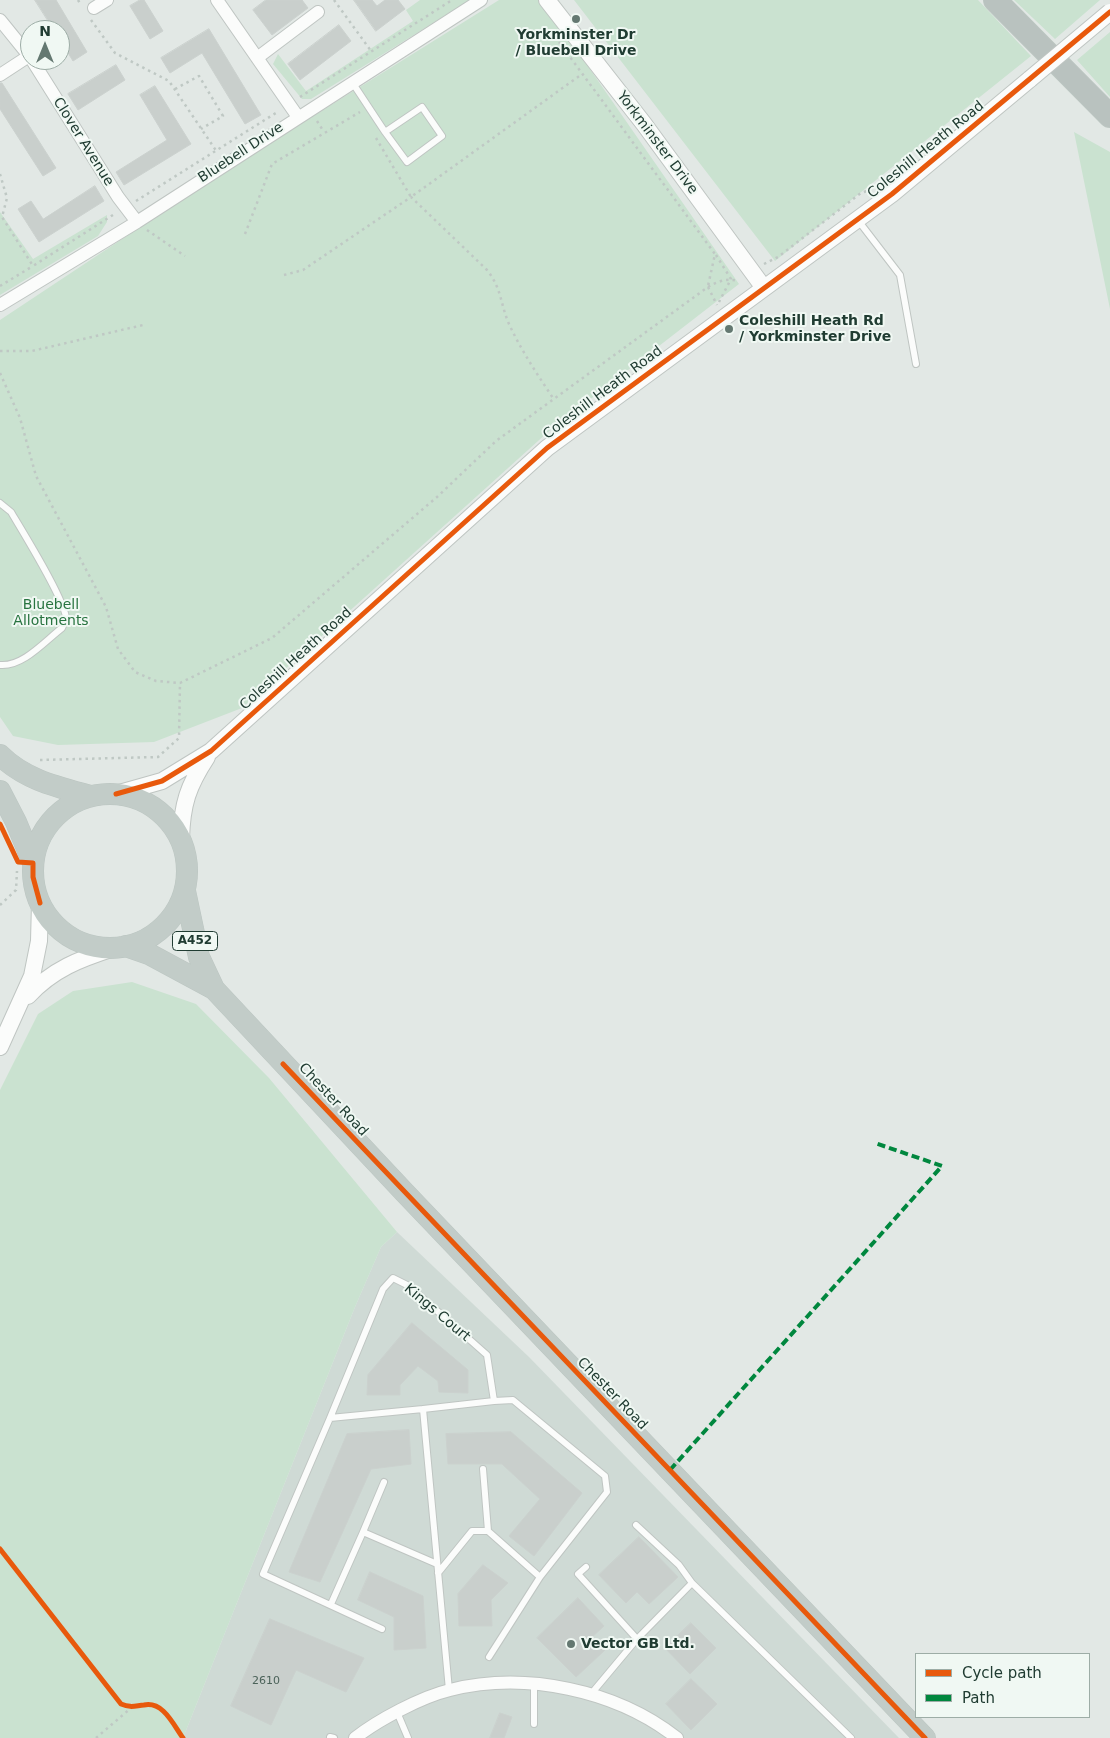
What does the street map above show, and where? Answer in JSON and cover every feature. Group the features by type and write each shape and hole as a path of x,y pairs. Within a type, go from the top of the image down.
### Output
{"highway":[{"path":"995,0 1110,116"},
{"path":"0,754 12,767 26,776 91,796"},
{"path":"0,791 16,822 26,863 40,903 52,922 70,936 91,945 120,947 146,939 163,926 176,910 185,891 187,865 180,839 170,822 155,808 136,798 116,794 91,796 74,803 58,814 46,828 26,863"},
{"name":"Chester Road","path":"185,891 199,957 214,989 398,1186 926,1738"},
{"name":"Chester Road","path":"120,947 149,954 214,989"}],"street":[{"path":"88,11 107,0"},
{"path":"217,0 298,117"},
{"name":"Bluebell Drive","path":"0,305 137,222 224,164 481,0"},
{"name":"Yorkminster Drive","path":"547,0 644,124 764,288"},
{"path":"257,58 318,12"},
{"name":"Coleshill Heath Road","path":"116,794 162,781 211,751 548,448 720,312 764,288 899,188 1110,12"},
{"name":"Clover Avenue","path":"0,20 20,45"},
{"path":"0,76 20,64"},
{"name":"Clover Avenue","path":"38,70 137,222"},
{"name":"Coleshill Heath Road","path":"180,839 182,810 186,795 192,780 211,751"},
{"path":"0,1047 21,1003 37,957 40,903"},
{"path":"21,1003 42,980 59,969 120,947"},
{"path":"355,1738 368,1728 398,1712 449,1690 481,1685 534,1685 591,1694 623,1706 661,1726 677,1738"}],"lane":[{"path":"352,82 385,132 407,162 442,136 422,107 385,132"},
{"path":"858,219 900,274 916,364"},
{"path":"0,503 11,512 49,579 64,611 66,620 62,628 20,661 9,666 0,665"},
{"name":"Kings Court","path":"330,1418 383,1289 393,1278 409,1286 487,1355 494,1401"},
{"path":"382,1629 263,1574 330,1418 513,1400 605,1476 607,1492 540,1577 489,1657"},
{"path":"423,1409 449,1690"},
{"path":"483,1468 488,1531"},
{"path":"331,1604 384,1482"},
{"path":"636,1525 679,1565 692,1583 851,1738"},
{"path":"438,1573 472,1531 488,1531 540,1577"},
{"path":"363,1532 436,1564"},
{"path":"586,1567 578,1574 637,1639"},
{"path":"591,1694 637,1639 692,1583"},
{"path":"534,1685 534,1724"},
{"path":"398,1712 408,1738"}],"path":[{"path":"78,0 88,11 115,54 169,81 224,164"},
{"path":"334,0 371,51"},
{"path":"289,104 452,0"},
{"path":"557,40 716,254 731,279 720,312"},
{"path":"284,275 303,270 411,197 582,74"},
{"path":"175,89 199,76 223,116 201,129"},
{"path":"245,234 272,164 360,111 365,119"},
{"path":"374,136 411,197 487,270 497,282 508,321 523,352 554,398"},
{"path":"0,373 20,418 36,476 106,607 118,649 135,672 156,681 180,683 272,638 437,497 496,440 708,287 717,282 731,279 740,281 778,257 861,193 878,188"},
{"path":"137,222 185,256"},
{"path":"716,254 708,287 720,312"},
{"path":"0,286 33,266"},
{"path":"0,351 32,351 143,325"},
{"path":"39,760 158,757 179,738 180,683"},
{"path":"0,905 16,890 26,863"},
{"path":"96,1738 131,1708"}],"shaded area":[{"path":"397,1232 529,1357 899,1738 183,1738 355,1307 381,1247"}],"green space":[{"path":"420,0 470,0 311,99 302,99 273,64 278,54 306,91 413,21 406,10"},
{"name":"Bluebell Allotments","path":"499,0 542,0 739,284 548,432 242,708 154,742 58,745 13,736 0,717 0,320 211,180"},
{"path":"574,0 978,0 1031,56 775,261"},
{"path":"1014,0 1100,0 1055,39"},
{"path":"1110,32 1110,97 1077,60"},
{"path":"1074,132 1110,152 1110,309"},
{"path":"0,212 33,259 107,215 107,222 98,236 0,295"},
{"path":"132,982 196,1004 269,1078 397,1232 381,1247 355,1307 183,1738 0,1738 0,1090 38,1014 73,991"}],"building":[{"path":"35,0 56,0 68,20 48,20"},
{"path":"140,0 144,0 163,31 150,39 130,6"},
{"path":"266,0 302,0 308,8 272,35 253,10"},
{"path":"354,0 372,0 377,6 385,0 398,0 405,9 376,31"},
{"path":"70,23 87,52 73,61 70,56"},
{"path":"339,25 351,41 300,80 288,64"},
{"path":"209,29 261,115 245,124 202,53 170,73 161,58"},
{"path":"116,65 125,80 78,110 68,94"},
{"path":"0,83 2,83 56,168 43,176 0,109"},
{"path":"155,86 191,144 124,185 116,172 167,140 140,95"},
{"path":"95,186 104,201 39,242 18,209 31,201 43,219"},
{"path":"412,1323 468,1370 468,1393 439,1392 438,1381 418,1366 400,1385 400,1395 367,1395 368,1375"},
{"path":"409,1430 411,1464 371,1469 320,1582 289,1572 347,1434"},
{"path":"511,1432 582,1493 534,1556 509,1536 540,1499 502,1464 448,1464 446,1434"},
{"path":"639,1537 678,1577 649,1604 637,1592 626,1603 599,1575"},
{"path":"483,1565 508,1583 491,1600 492,1626 459,1626 458,1594"},
{"path":"370,1572 423,1596 426,1648 394,1650 394,1617 358,1600"},
{"name":"Vector GB Ltd.","path":"578,1598 604,1626 592,1637 605,1650 576,1677 537,1638"},
{"path":"270,1619 364,1658 346,1692 296,1670 271,1725 231,1706"},
{"path":"691,1623 716,1648 690,1674 665,1648"},
{"path":"691,1679 717,1704 691,1730 666,1704"},
{"path":"500,1713 512,1717 504,1738 490,1738"}],"marked path":[{"path":"670,1470 942,1166 875,1143"}],"cycle path":[{"path":"116,794 162,781 211,751 547,448 892,194 1110,12"},
{"path":"0,824 18,862 33,863 33,877 40,903"},
{"path":"283,1064 925,1738"},
{"path":"0,1549 121,1704 157,1706 167,1715 183,1738"}],"place":[{"name":"Yorkminster Dr / Bluebell Drive","path":"576,19"},
{"name":"Coleshill Heath Rd / Yorkminster Drive","path":"729,329"},
{"name":"Vector GB Ltd.","path":"571,1644"}]}
